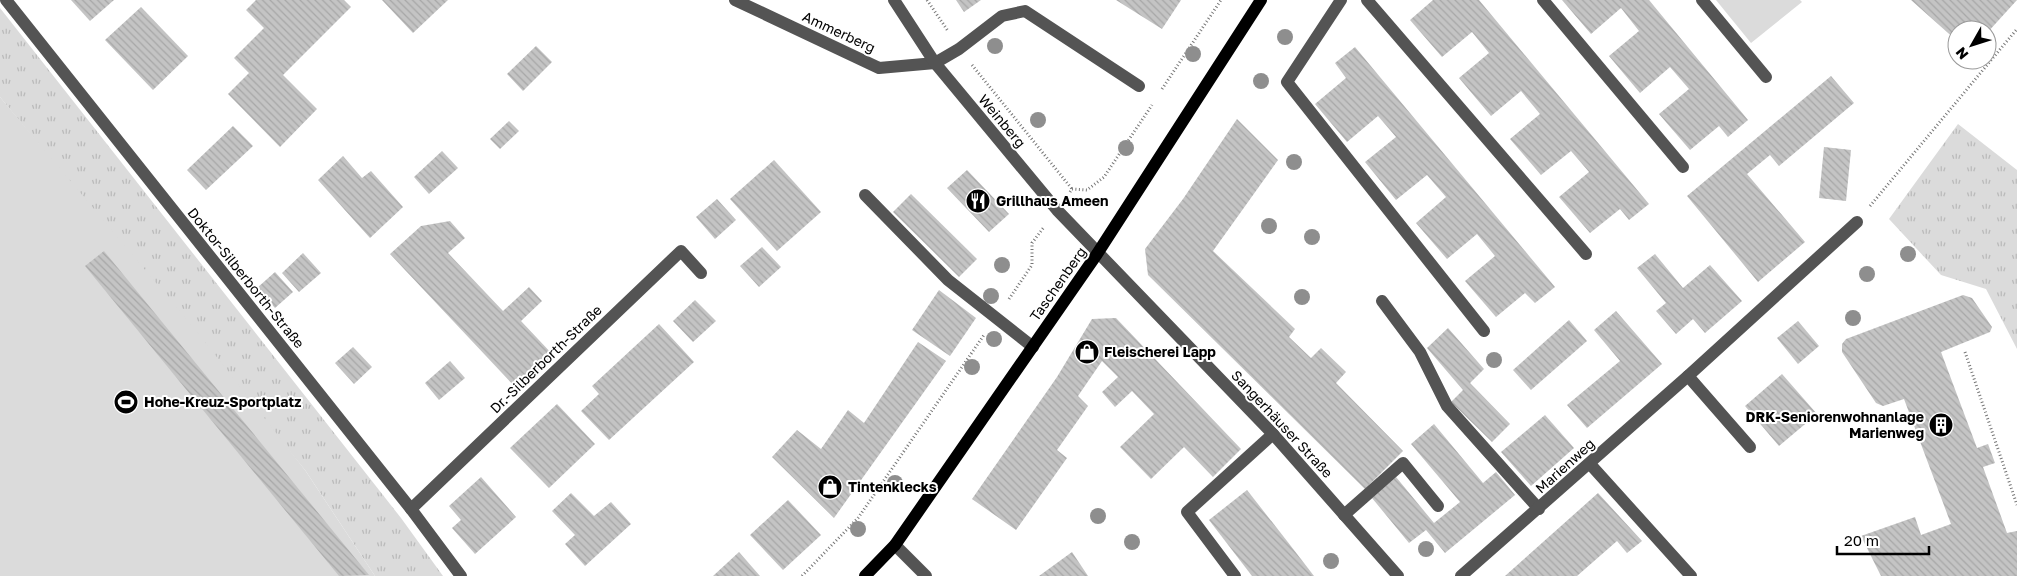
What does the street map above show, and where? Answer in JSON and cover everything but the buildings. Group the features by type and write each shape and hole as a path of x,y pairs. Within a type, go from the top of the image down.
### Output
{"main road":[{"name":"Taschenberg","path":"865,576 895,545 1097,254 1261,0"}],"street":[{"name":"Doktor-Silberborth-Straße","path":"6,0 411,509 461,576"},
{"name":"Ammerberg","path":"735,0 879,68 935,63"},
{"name":"Weinberg","path":"894,0 935,63 1056,210 1097,254"},
{"path":"1341,0 1287,82 1484,331"},
{"path":"1367,0 1586,254"},
{"path":"1543,0 1683,167"},
{"path":"1702,0 1766,77"},
{"path":"935,63 959,49 1002,16 1025,11 1139,86"},
{"path":"865,195 948,280 1033,347"},
{"name":"Marienweg","path":"1461,576 1590,464 1848,233 1857,222"},
{"name":"Dr.-Silberborth-Straße","path":"411,509 681,251 701,273"},
{"name":"Sangerhäuser Straße","path":"1097,254 1273,434 1398,576"},
{"path":"1382,301 1420,352 1447,406 1539,509"},
{"path":"1688,376 1750,447"},
{"path":"1235,576 1187,512 1273,434"},
{"path":"1344,515 1403,463 1438,506"},
{"path":"1590,464 1691,576"},
{"path":"895,545 926,576"}],"path":[{"path":"928,0 959,49 1072,189 1087,190 1104,177 1221,0"},
{"path":"1857,222 2017,29"},
{"path":"802,576 858,518 1032,265 1032,243 1072,189"},
{"path":"1965,352 2017,505"}],"green space":[{"path":"1716,0 1800,0 1802,2 1751,43"},
{"path":"0,8 401,518 443,576 375,576 305,470 0,97"},
{"name":"Hohe-Kreuz-Sportplatz","path":"0,97 198,333 305,470 375,576 0,576"},
{"path":"1958,124 2017,170 2017,349 1986,289 1941,275 1889,219"}],"place":[{"name":"Grillhaus Ameen","path":"978,201"},
{"name":"Fleischerei Lapp","path":"1087,352"},
{"name":"Hohe-Kreuz-Sportplatz","path":"126,402"},
{"name":"DRK-Seniorenwohnanlage Marienweg","path":"1941,425"},
{"name":"Tintenklecks","path":"830,487"}]}
